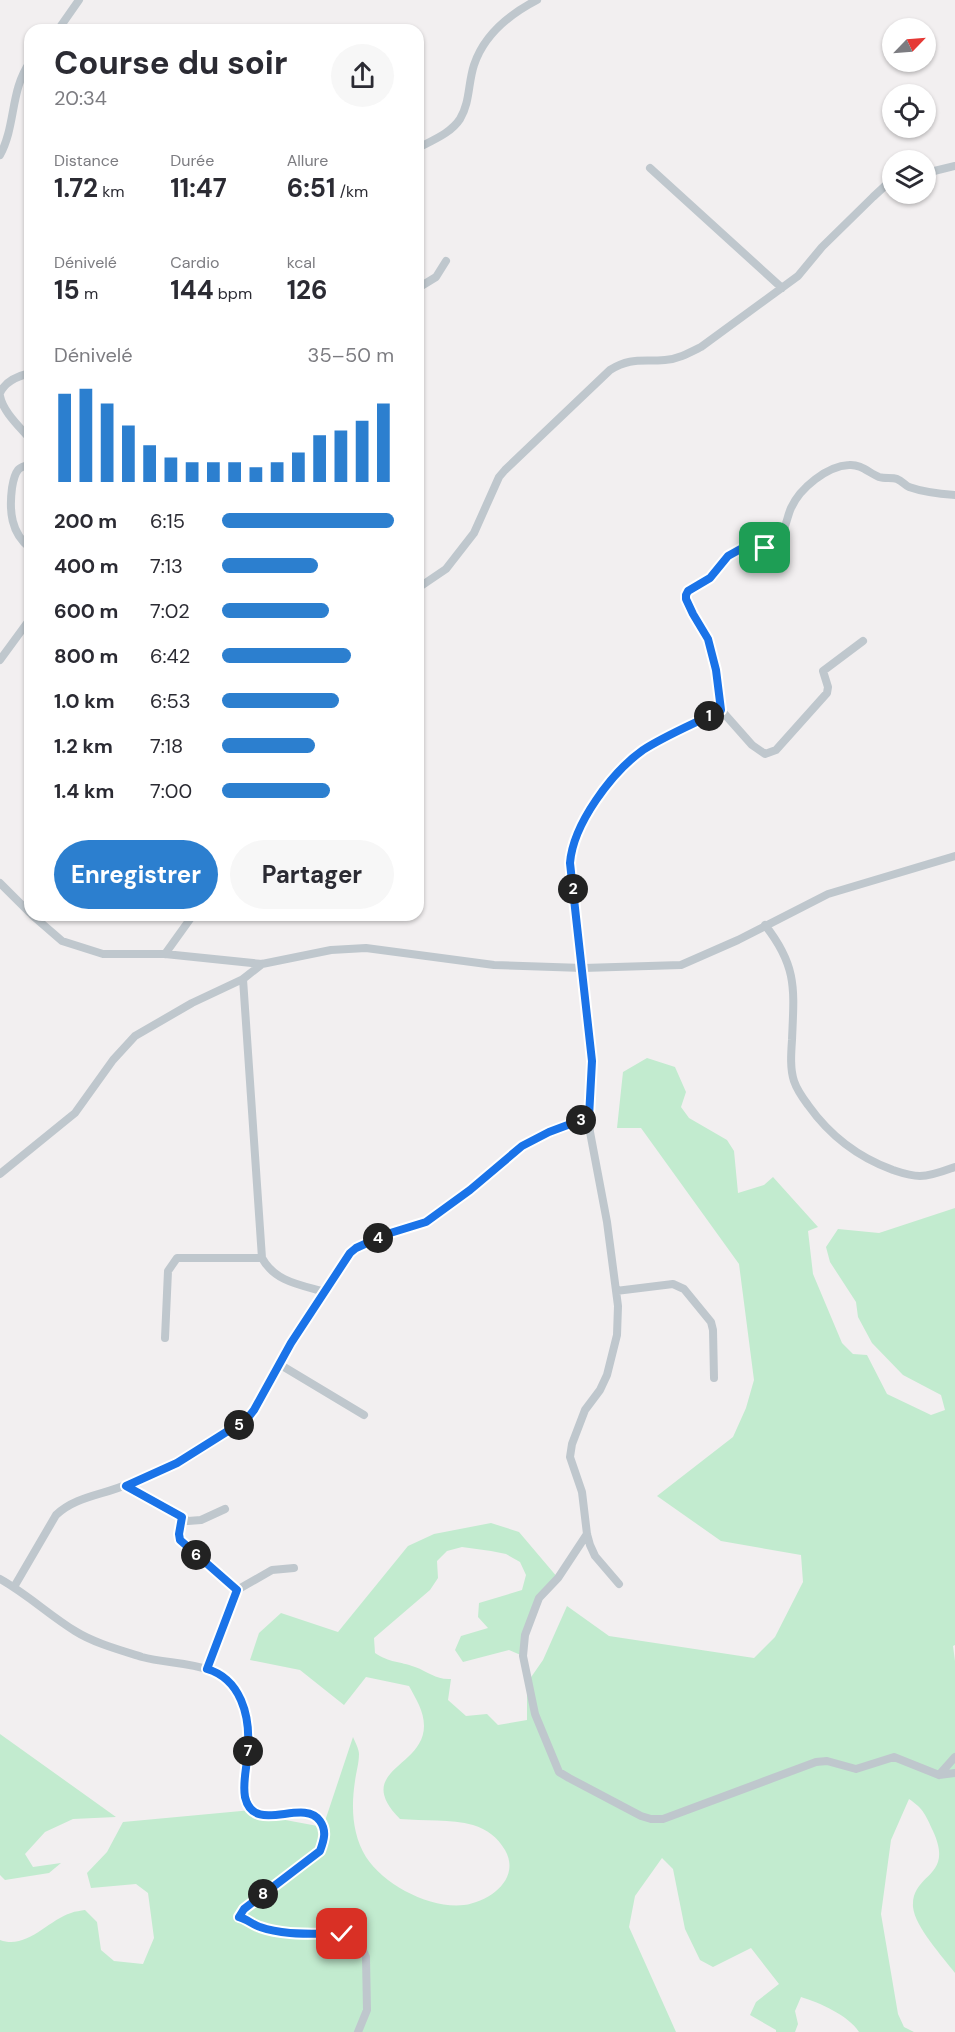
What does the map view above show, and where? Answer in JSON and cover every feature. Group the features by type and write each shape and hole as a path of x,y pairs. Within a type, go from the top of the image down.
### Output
{"street":[{"path":"62,24 79,0"},
{"path":"424,145 450,130 459,120 465,107 474,65 493,32 521,9 537,0"},
{"path":"0,155 5,145 18,85 24,74"},
{"path":"936,171 955,166"},
{"path":"650,168 782,288"},
{"path":"424,584 446,569 468,542 499,477 505,470 610,370 622,363 667,360 686,355 700,347 798,276 822,247 882,189"},
{"path":"424,284 435,278 446,261"},
{"path":"24,375 3,386 0,394 1,401 8,412 24,432"},
{"path":"862,641 823,671 828,687 823,700 776,750 765,754 752,745 721,710 716,670 708,639 686,599 688,591 710,578 728,556 753,542 758,541 765,548 771,546 783,533 791,508 803,491 813,481 829,471 849,465 859,466 880,478 897,479 908,487 955,495"},
{"path":"24,466 18,469 14,477 10,501 13,525 24,542"},
{"path":"0,660 24,627"},
{"path":"619,1584 595,1556 587,1534 582,1492 570,1451 585,1410 607,1375 617,1335 618,1306 608,1222 594,1159 589,1117 592,1061 570,863 575,837 583,820 619,772 645,749 721,710"},
{"path":"39,921 63,941 84,950 103,954 165,954 262,964 331,950 366,948 494,965 583,969 681,965 738,940 828,894 955,856"},
{"path":"0,883 24,907"},
{"path":"165,954 189,921"},
{"path":"765,925 781,946 792,974 794,989 791,1056 793,1080 798,1092 820,1122 856,1154 910,1176 921,1176 955,1167"},
{"path":"0,1174 75,1113 113,1059 135,1036 192,1003 243,979 262,964"},
{"path":"243,979 262,1258 268,1269 280,1278 325,1292"},
{"path":"14,1587 56,1515 63,1509 80,1500 126,1486 177,1463 247,1419 345,1258 356,1248 387,1234 426,1222 470,1190 522,1146 549,1132 589,1117"},
{"path":"165,1338 168,1271 177,1258 183,1256 262,1258"},
{"path":"616,1291 673,1284 684,1289 711,1322 714,1378"},
{"path":"279,1364 364,1415"},
{"path":"126,1486 182,1517 196,1522 225,1509"},
{"path":"182,1517 180,1540 237,1590"},
{"path":"587,1534 558,1578 539,1598 525,1635 523,1656 535,1714 559,1772 641,1816 651,1819 663,1819 816,1762 826,1761 856,1769 894,1757 939,1775 955,1773"},
{"path":"207,1669 237,1590 265,1573 294,1568"},
{"path":"0,1579 75,1631 144,1658 216,1671 229,1681 244,1707 249,1746 244,1786 246,1800 252,1810 264,1816 309,1813 323,1824 326,1837 320,1851 244,1909 239,1917 250,1920 259,1927 284,1932 353,1936 366,1957 367,2010 358,2032"},
{"path":"939,1775 955,1756"}],"green space":[{"path":"647,1058 675,1067 686,1092 681,1107 689,1118 727,1140 734,1151 738,1193 764,1185 773,1177 818,1227 808,1231 813,1274 842,1343 853,1354 867,1355 887,1394 931,1415 945,1410 941,1395 903,1375 872,1343 858,1317 856,1302 830,1262 826,1247 838,1229 879,1233 955,1208 955,1645 953,1646 955,1661 955,1973 930,1942 915,1915 914,1896 918,1887 936,1867 939,1858 933,1831 924,1813 909,1799 891,1840 881,1914 898,2014 904,2027 914,2032 859,2032 841,2015 801,1997 795,2011 798,2024 795,2032 776,2032 750,2015 756,2002 779,1984 751,1948 713,1967 700,1960 685,1929 673,1869 662,1858 635,1896 629,1927 676,2032 0,2032 0,1940 10,1942 28,1938 62,1917 85,1910 97,1922 101,1950 114,1961 143,1964 154,1938 148,1893 136,1884 91,1888 87,1873 107,1852 123,1822 252,1810 264,1816 323,1827 353,1737 359,1754 353,1810 355,1830 361,1848 374,1867 396,1886 437,1903 464,1905 474,1903 484,1899 501,1886 509,1870 509,1860 505,1850 492,1834 465,1823 400,1819 387,1803 384,1790 386,1779 414,1751 421,1740 424,1726 421,1710 409,1686 366,1677 344,1705 300,1670 250,1660 259,1633 281,1613 338,1632 408,1546 434,1534 491,1523 519,1532 558,1578 539,1598 523,1656 509,1650 463,1662 455,1650 461,1636 488,1628 478,1617 479,1603 522,1590 526,1575 520,1562 506,1554 462,1547 447,1551 437,1561 438,1578 430,1590 374,1638 375,1653 385,1659 415,1667 437,1677 451,1679 448,1700 466,1716 487,1714 498,1725 527,1720 527,1683 543,1660 567,1606 609,1636 754,1658 775,1637 803,1582 801,1555 721,1541 657,1496 733,1437 746,1408 754,1380 739,1264 641,1128 617,1128 623,1072"},
{"path":"0,1734 116,1817 73,1819 45,1832 25,1854 33,1867 61,1863 49,1873 5,1880 0,1875"}],"route":[{"path":"342,1934 284,1932 259,1927 250,1920 239,1917 244,1909 320,1851 326,1837 323,1824 309,1813 264,1816 252,1810 246,1800 244,1786 249,1746 244,1707 229,1681 216,1671 207,1669 237,1590 180,1540 182,1517 126,1486 177,1463 247,1419 336,1272 345,1258 356,1248 387,1234 426,1222 470,1190 522,1146 549,1132 589,1117 592,1061 570,863 575,837 583,820 630,761 645,749 721,710 716,670 708,639 693,614 686,595 688,591 710,578 728,556 755,541 765,548"}]}
